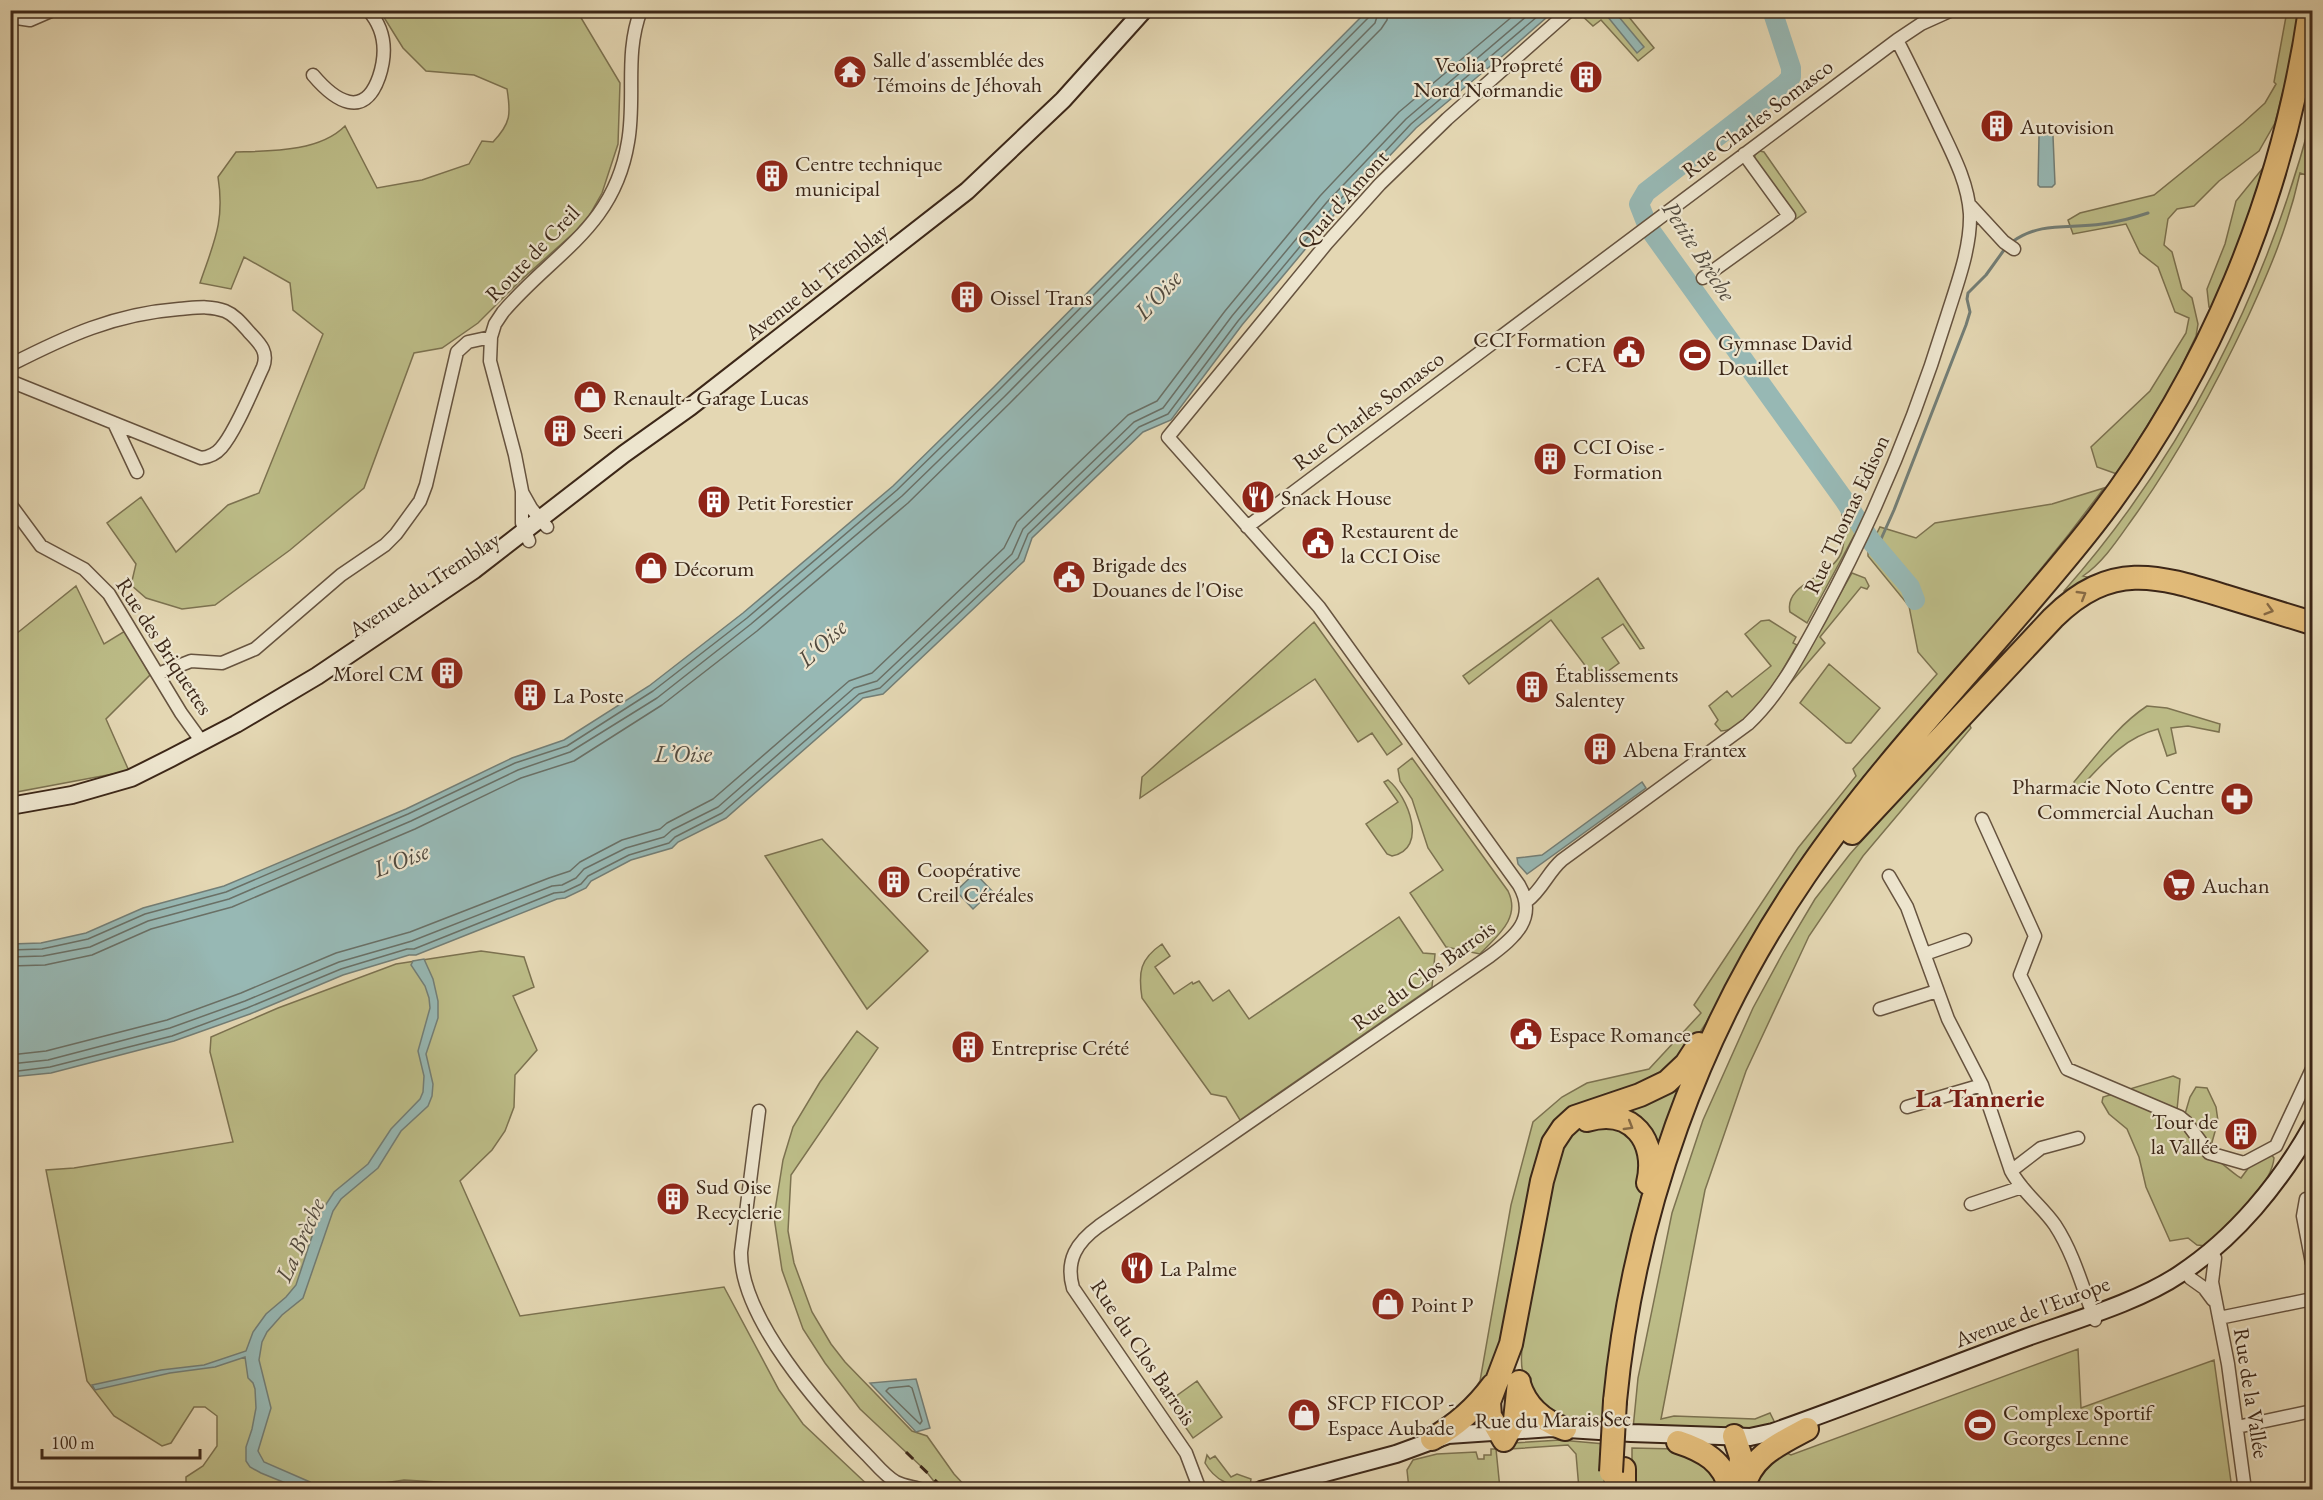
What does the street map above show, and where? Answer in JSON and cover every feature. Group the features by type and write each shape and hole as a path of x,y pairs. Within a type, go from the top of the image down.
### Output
{"highway":[{"path":"1566,1429 1549,1422 1535,1412 1523,1395 1508,1381 1507,1357 1513,1336 1543,1174 1555,1139 1575,1118 1647,1092 1677,1074 1690,1058 1722,1003 1836,831 2094,523 2139,461 2181,394 2229,295 2262,211 2291,112 2310,10"},
{"path":"1621,1403 1656,1236 1668,1193 1695,1115 1722,1049 1754,983 1802,903 1852,833 2102,536 2168,441 2223,341 2262,251 2294,155 2313,76"},
{"path":"1852,833 2058,613 2092,589 2124,579 2163,578 2313,623"},
{"path":"1632,1282 1653,1196 1682,1109 1717,1028 1754,957"},
{"path":"1504,1434 1489,1410 1490,1396 1508,1381 1518,1363 1520,1338 1550,1167 1557,1148 1567,1133 1579,1124 1595,1118 1613,1118 1629,1124 1641,1133 1650,1151 1651,1171 1639,1225 1620,1352 1621,1403 1617,1480"},
{"path":"1432,1439 1450,1429 1508,1381"},
{"path":"1735,1488 1759,1458 1807,1429"},
{"path":"1724,1441 1735,1488"},
{"path":"1678,1442 1710,1456 1721,1467 1735,1488"}],"street":[{"path":"16,18 30,20 53,10"},
{"path":"313,75 328,91 347,102 356,103 369,97 378,81 385,50 380,28 368,10"},
{"name":"Route de Creil","path":"525,532 522,491 514,447 490,361 491,337 495,324 503,312 580,238 600,213 613,189 628,143 631,49 641,10"},
{"name":"Avenue du Tremblay","path":"10,806 72,795 131,778 202,742 317,676 466,576 690,407 967,191 1084,79 1144,10"},
{"name":"Quai d'Amont","path":"1247,527 1168,437 1334,236 1380,184 1447,119 1570,10"},
{"name":"Rue Charles Somasco","path":"1247,527 1897,40 1921,24 1952,10"},
{"name":"Rue Thomas Edison","path":"1527,901 1538,892 1552,870 1562,860 1748,724 1762,710 1802,651 1860,540 1905,439 1942,332 1967,247 1970,220 1963,179 1954,155 1897,40"},
{"path":"1703,278 1789,216 1744,154"},
{"path":"1969,204 2004,242 2014,249"},
{"path":"10,365 65,337 102,324 153,312 203,307 230,313 263,348 266,358 227,440 212,455 204,458 196,457 10,381"},
{"path":"158,674 185,663 222,663 255,650 341,575 391,539 408,519 426,485 457,352 468,342 491,337"},
{"path":"114,423 137,472"},
{"name":"Route de Creil","path":"522,491 541,519"},
{"name":"Rue des Briquettes","path":"10,504 40,546 84,569 103,587 117,606 181,713 202,742"},
{"path":"1247,527 1319,607 1519,885 1527,901"},
{"path":"1982,819 2035,936 2020,975 2067,1069 2180,1117 2209,1153 2244,1163 2276,1146 2313,1069"},
{"path":"1889,876 1907,907 1951,1026 1982,1085 2011,1171 2061,1235 2094,1317"},
{"name":"Rue du Clos Barrois","path":"1200,1490 1186,1453 1074,1288 1071,1263 1077,1246 1099,1226 1497,951 1523,922 1527,912 1527,901"},
{"path":"1925,954 1965,940"},
{"path":"1880,1009 1937,991"},
{"path":"1907,1107 1982,1085"},
{"path":"759,1111 741,1252 742,1269 748,1290 777,1346 828,1415 891,1479 922,1490"},
{"name":"Avenue de l'Europe","path":"1724,1441 1771,1440 1807,1429 2094,1317 2166,1282 2209,1251 2238,1224 2265,1194 2313,1126"},
{"path":"2011,1171 2041,1148 2078,1137"},
{"name":"Avenue de l'Europe","path":"1724,1441 1761,1436 2094,1317 2154,1298 2190,1278 2215,1258 2272,1203 2313,1147"},
{"path":"1971,1204 2022,1187"},
{"path":"2306,1199 2302,1216 2313,1263"},
{"name":"Rue de la Vallée","path":"2215,1258 2211,1277 2228,1364 2245,1490"},
{"name":"Rue de la Vallée","path":"2190,1278 2204,1288 2215,1304"},
{"path":"2219,1318 2313,1299"},
{"path":"2237,1427 2313,1411"},
{"name":"Rue du Marais Sec","path":"1261,1490 1396,1454 1504,1434 1566,1429 1724,1441"},
{"name":"Rue du Marais Sec","path":"1396,1454 1448,1435 1504,1434 1678,1442 1724,1441"}],"green space":[{"path":"1582,10 1624,11 1654,48 1638,61 1601,20 1593,26 1579,13"},
{"path":"380,11 577,11 620,83 618,144 602,193 589,216 577,230 520,281 478,323 442,348 414,353 364,488 290,550 215,605 182,609 146,598 131,585 136,564 107,523 141,497 176,552 228,505 259,493 323,334 293,310 290,283 244,257 231,289 200,283 217,231 220,206 218,177 236,152 279,150 308,145 334,135 345,126 377,188 422,180 469,164 482,141 493,142 508,118 507,89 474,75 426,71 403,48"},
{"path":"2287,11 2300,11 2290,64 2275,123 2259,151 2219,181 2194,206 2177,209 2168,219 2164,245 2172,252 2182,289 2192,298 2198,324 2196,336 2172,386 2117,474 2097,467 2091,447 2150,391 2186,333 2189,318 2175,312 2158,267 2140,253 2126,224 2073,234 2068,220 2080,213 2154,195 2265,103 2276,84 2274,82"},
{"path":"2312,116 2312,177 2300,173 2290,212 2271,265 2222,370 2196,419 2152,491 2112,548 2083,576 2095,579 2068,598 2064,591 2107,539 2147,484 2183,427 2216,368 2271,245"},
{"path":"1760,151 1764,152 1806,212 1796,219 1754,159"},
{"path":"2263,168 2264,179 2213,307 2209,307 2207,289 2225,244 2236,201"},
{"path":"2104,488 1948,684 1807,853 1749,943 1706,1023 1687,1052 1647,1082 1575,1113 1555,1128 1544,1150 1515,1291 1508,1337 1497,1370 1485,1390 1469,1408 1450,1423 1417,1437 1414,1432 1408,1432 1411,1428 1429,1430 1468,1405 1469,1398 1480,1381 1511,1205 1533,1122 1562,1097 1587,1083 1649,1069 1701,1013 1694,1005 1798,848 1856,776 1853,769 1937,674 1918,652 1909,606 1868,556 1868,551 1880,527 1916,538 1935,523 2052,504"},
{"path":"1842,510 1857,530 1807,623 1790,612 1790,603 1793,595 1799,589 1831,566 1841,554 1844,542"},
{"path":"1852,573 1865,578 1869,586 1867,589 1861,587 1820,637 1825,643 1787,687"},
{"path":"1598,578 1644,648 1640,649 1623,624 1602,638 1619,663 1596,680 1551,620 1469,684 1463,676"},
{"path":"76,586 104,644 125,631 150,675 106,719 129,771 11,793 11,638"},
{"path":"1769,620 1796,637 1793,643 1797,645 1775,683 1755,710 1733,728 1721,731 1715,724 1718,720 1709,706 1727,691 1732,697 1771,666 1745,634 1761,621"},
{"path":"1314,622 1402,744 1387,755 1372,733 1358,742 1315,679 1140,798 1142,777"},
{"path":"1829,664 1880,708 1851,743 1846,743 1800,703"},
{"path":"2147,706 2167,708 2220,724 2219,732 2188,726 2171,728 2176,753 2167,756 2158,729 2145,733 2113,754 2077,791 2074,782 2117,732"},
{"path":"1968,722 1971,728 1863,856 1809,936 1746,1071 1705,1190 1661,1419 1674,1416 1755,1419 1770,1413 1775,1423 1747,1432 1633,1429 1638,1378 1672,1213 1703,1120 1753,1008 1815,899 1850,854"},
{"path":"1412,758 1508,891 1512,910 1510,918 1506,926 1480,954 1446,947 1410,893 1443,870 1428,848 1412,799 1400,781 1398,769"},
{"path":"1388,780 1408,809 1412,833 1410,843 1403,851 1392,856 1387,854 1366,824 1398,802 1384,782"},
{"path":"822,839 928,951 867,1009 765,856"},
{"path":"1399,917 1423,953 1435,954 1432,987 1240,1120 1226,1097 1211,1094 1142,998 1140,981 1142,967 1149,955 1162,944 1170,956 1155,967 1174,994 1192,982 1193,984 1199,981 1213,1001 1229,990 1249,1019"},
{"path":"481,951 524,957 534,987 513,996 537,1050 515,1075 514,1107 505,1131 492,1150 460,1181 520,1316 724,1287 779,1390 803,1424 872,1489 577,1490 404,1480 337,1490 190,1489 186,1484 186,1477 203,1466 217,1446 217,1416 205,1407 194,1407 171,1443 162,1446 114,1416 87,1381 46,1170 74,1168 233,1142 210,1052 211,1037 278,1008 396,964"},
{"path":"857,1031 878,1048 791,1175 788,1231 794,1263 812,1312 831,1344 845,1362 912,1431 927,1436 954,1474 968,1489 940,1489 925,1470 860,1409 825,1363 803,1329 782,1270 774,1217 783,1160 793,1127 820,1082"},
{"path":"1687,1071 1657,1158 1616,1107"},
{"path":"2173,1076 2180,1079 2177,1110 2185,1114 2196,1087 2207,1088 2216,1107 2218,1121 2209,1153 2231,1171 2241,1178 2255,1159 2271,1154 2274,1158 2271,1169 2257,1193 2206,1246 2197,1245 2188,1238 2170,1241 2146,1187 2139,1157 2127,1129 2109,1114 2102,1102 2103,1097"},
{"path":"1585,1124 1630,1129 1646,1175 1624,1273 1609,1429 1555,1420 1529,1388 1521,1361 1546,1207 1557,1157 1572,1132"},
{"name":"Complexe Sportif Georges Lenne","path":"2078,1349 2081,1408 2214,1360 2232,1489 1748,1490 1778,1449 1791,1455"},
{"path":"1197,1381 1222,1417 1193,1438 1168,1402"},
{"path":"1560,1440 1605,1444 1604,1489 1579,1489 1576,1454 1568,1445 1511,1449 1513,1443"},
{"path":"1632,1448 1691,1451 1726,1490 1632,1490"},
{"path":"1491,1449 1496,1449 1500,1489 1409,1489 1407,1470 1413,1460 1437,1454 1476,1452 1478,1459 1484,1459 1484,1455 1491,1455"},
{"path":"1207,1455 1210,1459 1215,1456 1231,1477 1237,1474 1251,1479 1250,1485 1236,1486 1218,1478 1205,1463"}],"water":[{"name":"L’Oise","path":"1368,10 1554,11 1416,128 1338,210 1242,325 1171,420 1143,432 1032,538 1024,561 883,694 863,698 726,818 678,842 672,848 631,860 591,881 586,888 565,898 557,899 416,955 409,955 343,975 250,1014 174,1041 51,1073 11,1077 11,944 41,943 86,933 143,908 224,886 406,809 512,758 564,740 649,686 743,613 893,486"},
{"path":"1603,11 1614,11 1644,47 1637,53"},
{"path":"2051,133 2053,136 2055,184 2052,187 2040,187 2038,185 2039,136"},
{"path":"1642,782 1646,788 1527,874 1518,864 1517,858 1542,855"},
{"path":"975,873 992,891 973,909 956,891"},
{"path":"424,959 433,979 438,1001 438,1018 426,1054 433,1084 428,1106 401,1131 378,1168 341,1199 333,1211 303,1298 282,1315 267,1332 262,1342 259,1360 271,1408 258,1451 264,1462 310,1482 317,1489 300,1489 261,1473 250,1467 246,1461 246,1447 256,1408 255,1389 248,1378 245,1357 215,1367 170,1373 95,1390 92,1385 161,1370 204,1365 246,1351 253,1332 266,1314 296,1285 319,1215 334,1192 368,1164 391,1129 420,1099 424,1076 418,1051 430,1008 425,986 411,965 413,961"},
{"path":"916,1379 930,1428 916,1432 870,1383"}],"waterway":[{"name":"Petite Brèche","path":"1772,10 1791,68 1791,77 1646,192 1639,204 1648,227 1845,501 1871,541 1910,587 1915,600"},
{"path":"2012,242 2023,235 2045,228 2108,223 2148,213"},
{"path":"1877,548 1966,325 1970,312 1968,293 1986,275 2004,250"}],"railway":[{"path":"906,1452 945,1490"}],"place":[{"name":"Salle d'assemblée des Témoins de Jéhovah","path":"850,72"},
{"name":"Veolia Propreté Nord Normandie","path":"1586,77"},
{"name":"Autovision","path":"1997,126"},
{"name":"Centre technique municipal","path":"772,176"},
{"name":"Oissel Trans","path":"967,297"},
{"name":"CCI Formation - CFA","path":"1629,352"},
{"name":"Gymnase David Douillet","path":"1695,355"},
{"name":"Renault - Garage Lucas","path":"590,397"},
{"name":"Seeri","path":"560,431"},
{"name":"CCI Oise - Formation","path":"1550,459"},
{"name":"Snack House","path":"1258,497"},
{"name":"Petit Forestier","path":"714,502"},
{"name":"Restaurent de la CCI Oise","path":"1318,543"},
{"name":"Décorum","path":"651,568"},
{"name":"Brigade des Douanes de l'Oise","path":"1069,577"},
{"name":"Morel CM","path":"447,673"},
{"name":"Établissements Salentey","path":"1532,687"},
{"name":"La Poste","path":"530,695"},
{"name":"Abena Frantex","path":"1600,749"},
{"name":"Pharmacie Noto Centre Commercial Auchan","path":"2237,799"},
{"name":"Coopérative Creil Céréales","path":"894,882"},
{"name":"Auchan","path":"2179,885"},
{"name":"Espace Romance","path":"1526,1034"},
{"name":"Entreprise Crété","path":"968,1047"},
{"name":"Tour de la Vallée","path":"2241,1134"},
{"name":"Sud Oise Recyclerie","path":"673,1199"},
{"name":"La Palme","path":"1137,1268"},
{"name":"Point P","path":"1388,1304"},
{"name":"SFCP FICOP - Espace Aubade","path":"1304,1415"},
{"name":"Complexe Sportif Georges Lenne","path":"1980,1425"}],"district":[{"name":"La Tannerie","path":"1980,1098"}],"water label":[{"name":"L'Oise","path":"1158,295"},
{"name":"L'Oise","path":"822,643"},
{"name":"L'Oise","path":"401,860"},
{"name":"La Brèche","path":"300,1240"}]}
